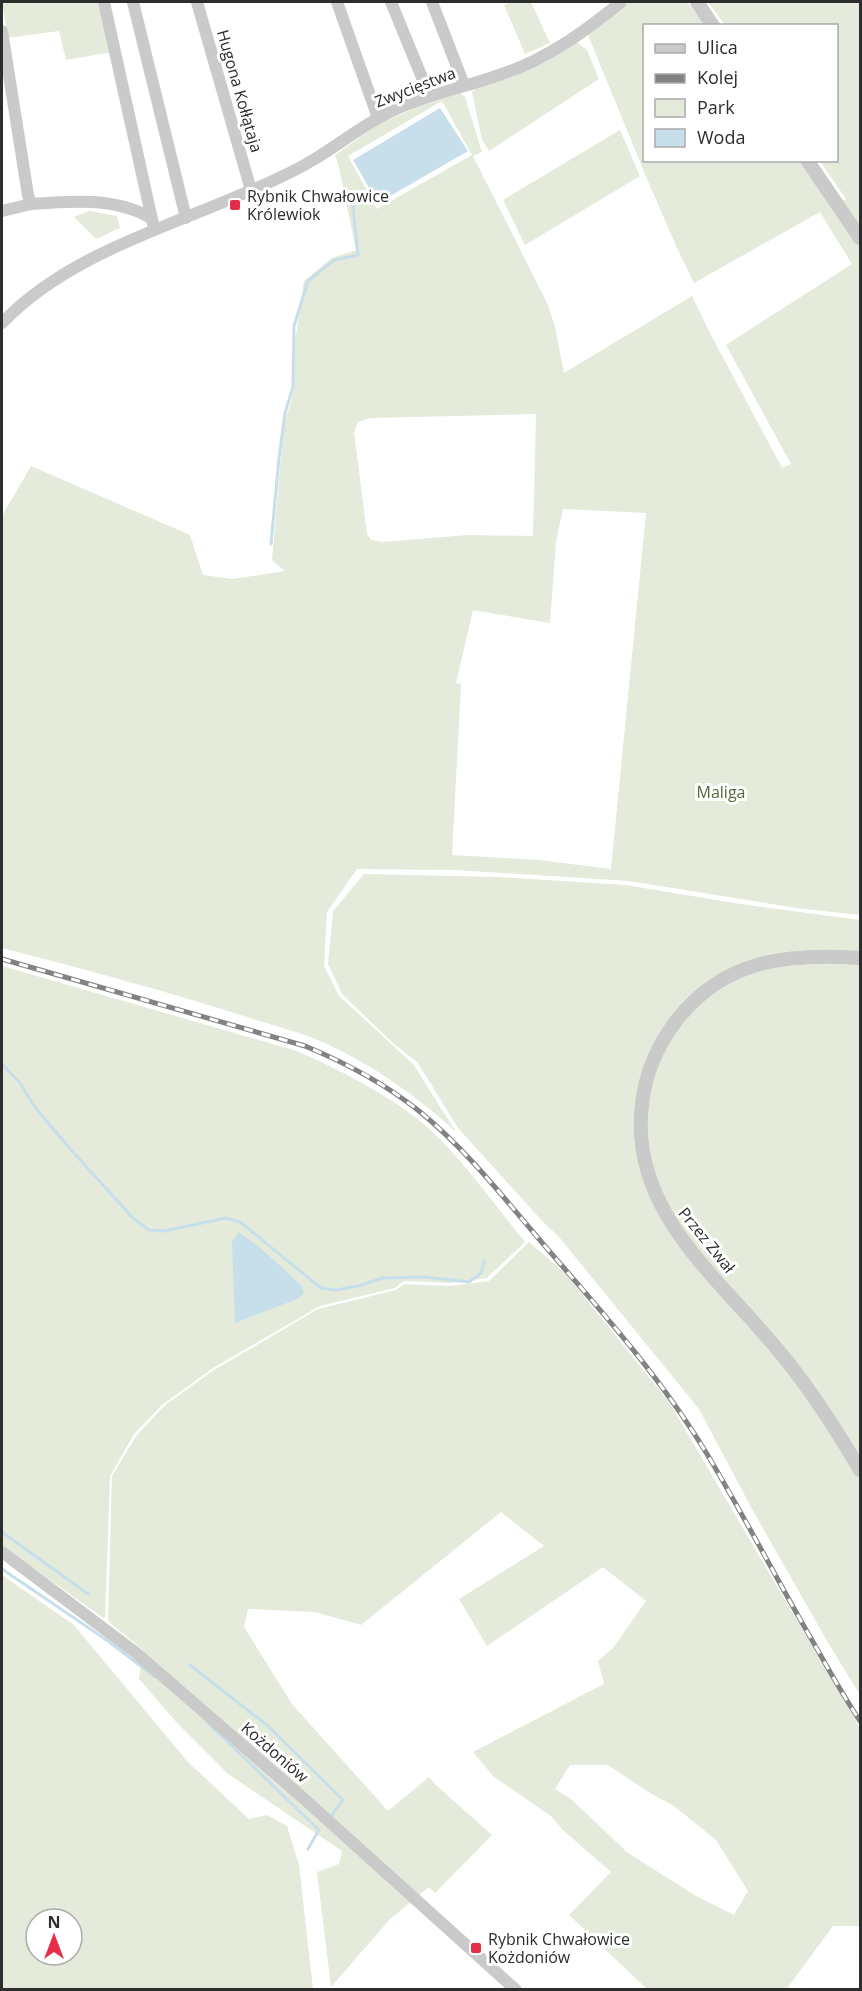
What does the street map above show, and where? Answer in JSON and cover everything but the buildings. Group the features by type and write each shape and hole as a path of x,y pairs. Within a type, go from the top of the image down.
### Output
{"street":[{"path":"104,2 153,225"},
{"path":"134,2 186,218"},
{"name":"Hugona Kołłątaja","path":"197,2 251,190"},
{"path":"337,2 378,118"},
{"path":"391,2 423,80 426,97"},
{"path":"432,2 464,85"},
{"name":"Zwycięstwa","path":"2,322 26,299 69,270 153,225 186,218 305,165 378,118 426,97 501,75 537,60 572,40 621,2"},
{"path":"697,2 712,24"},
{"path":"2,31 31,204"},
{"path":"808,162 861,238"},
{"path":"2,211 31,204 98,203 130,210 153,225"},
{"name":"Przez Zwał","path":"861,958 809,956 772,961 736,973 701,995 670,1029 654,1058 644,1089 640,1128 650,1184 667,1218 688,1246 795,1371 861,1470"},
{"name":"Kożdoniów","path":"2,1552 135,1652 310,1804 516,1989"}],"green space":[{"path":"2,2 101,2 112,52 66,60 59,31 8,38"},
{"path":"512,2 531,2 550,43 525,54 504,5"},
{"name":"Maliga","path":"629,2 687,2 704,24 643,24 643,162 801,162 832,206 846,199 821,162 838,162 838,24 724,24 708,2 860,2 860,915 803,909 629,881 455,870 357,869 327,912 324,966 339,996 413,1064 456,1132 396,1084 363,1063 319,1041 186,998 2,948 2,516 31,466 190,535 203,575 232,579 285,571 272,560 284,421 293,391 294,338 304,281 332,258 356,250 335,155 380,123 460,93 465,97 482,152 473,156 548,305 564,373 692,296 782,468 791,464 726,345 852,264 820,212 694,283 647,179 588,35","holes":["442,101 472,155 377,209 348,156","536,414 533,536 467,535 383,542 371,540 367,534 354,432 358,422 370,418","563,509 646,513 611,869 539,860 452,855 461,684 456,683 473,610 550,623 556,542"]},
{"path":"577,42 587,50 599,79 489,151 482,140 472,92 480,86"},
{"path":"620,130 640,176 525,245 503,200"},
{"path":"89,211 117,216 120,228 96,239 74,217"},
{"path":"364,874 499,877 625,885 747,905 860,920 860,1695 752,1509 699,1409 559,1237 458,1128 418,1063 393,1043 342,994 328,964 333,911"},
{"path":"2,966 297,1051 353,1078 392,1101 440,1139 525,1242 487,1278 450,1283 404,1281 395,1288 320,1306 213,1368 162,1405 134,1434 110,1476 105,1619 2,1546"},
{"path":"529,1242 566,1274 669,1402 860,1728 860,1926 833,1926 788,1987 790,1989 648,1990 569,1915 611,1872 564,1831 551,1816 494,1777 473,1752 604,1684 598,1661 613,1648 646,1601 603,1567 487,1646 459,1599 544,1546 501,1512 361,1625 315,1612 248,1609 244,1627 292,1704 388,1811 429,1777 492,1835 435,1893 429,1887 390,1919 331,1987 317,1872 339,1864 342,1851 228,1774 178,1724 139,1679 143,1650 108,1621 112,1476 137,1435 164,1406 211,1372 318,1309 396,1290 404,1284 451,1286 489,1281","holes":["570,1765 608,1765 674,1806 716,1840 748,1891 734,1915 696,1896 628,1853 571,1799 555,1789"]},
{"path":"2,1575 74,1625 188,1762 249,1819 267,1815 287,1826 299,1865 313,1989 2,1989"}],"water":[{"path":"440,108 468,151 378,203 353,160"},
{"path":"239,1232 263,1250 302,1286 304,1293 297,1299 235,1323 232,1242"}],"waterway":[{"path":"271,544 285,413 293,387 294,326 308,281 334,260 358,255 352,197"},
{"path":"2,1064 20,1083 34,1106 72,1151 133,1218 149,1230 164,1231 226,1218 240,1222 321,1288 336,1290 359,1286 382,1278 425,1277 469,1282 481,1273 484,1261"},
{"path":"2,1532 88,1594"},
{"path":"2,1569 108,1641 155,1677"},
{"path":"190,1665 268,1726 343,1800 331,1816"},
{"path":"207,1722 319,1830 308,1849"}],"railway":[{"path":"2,959 305,1046 335,1059 378,1083 406,1101 438,1127 491,1182 597,1306 673,1402 720,1475 860,1721"}],"place":[{"name":"Rybnik Chwałowice Królewiok","path":"235,205"},
{"name":"Rybnik Chwałowice Kożdoniów","path":"476,1948"}]}
